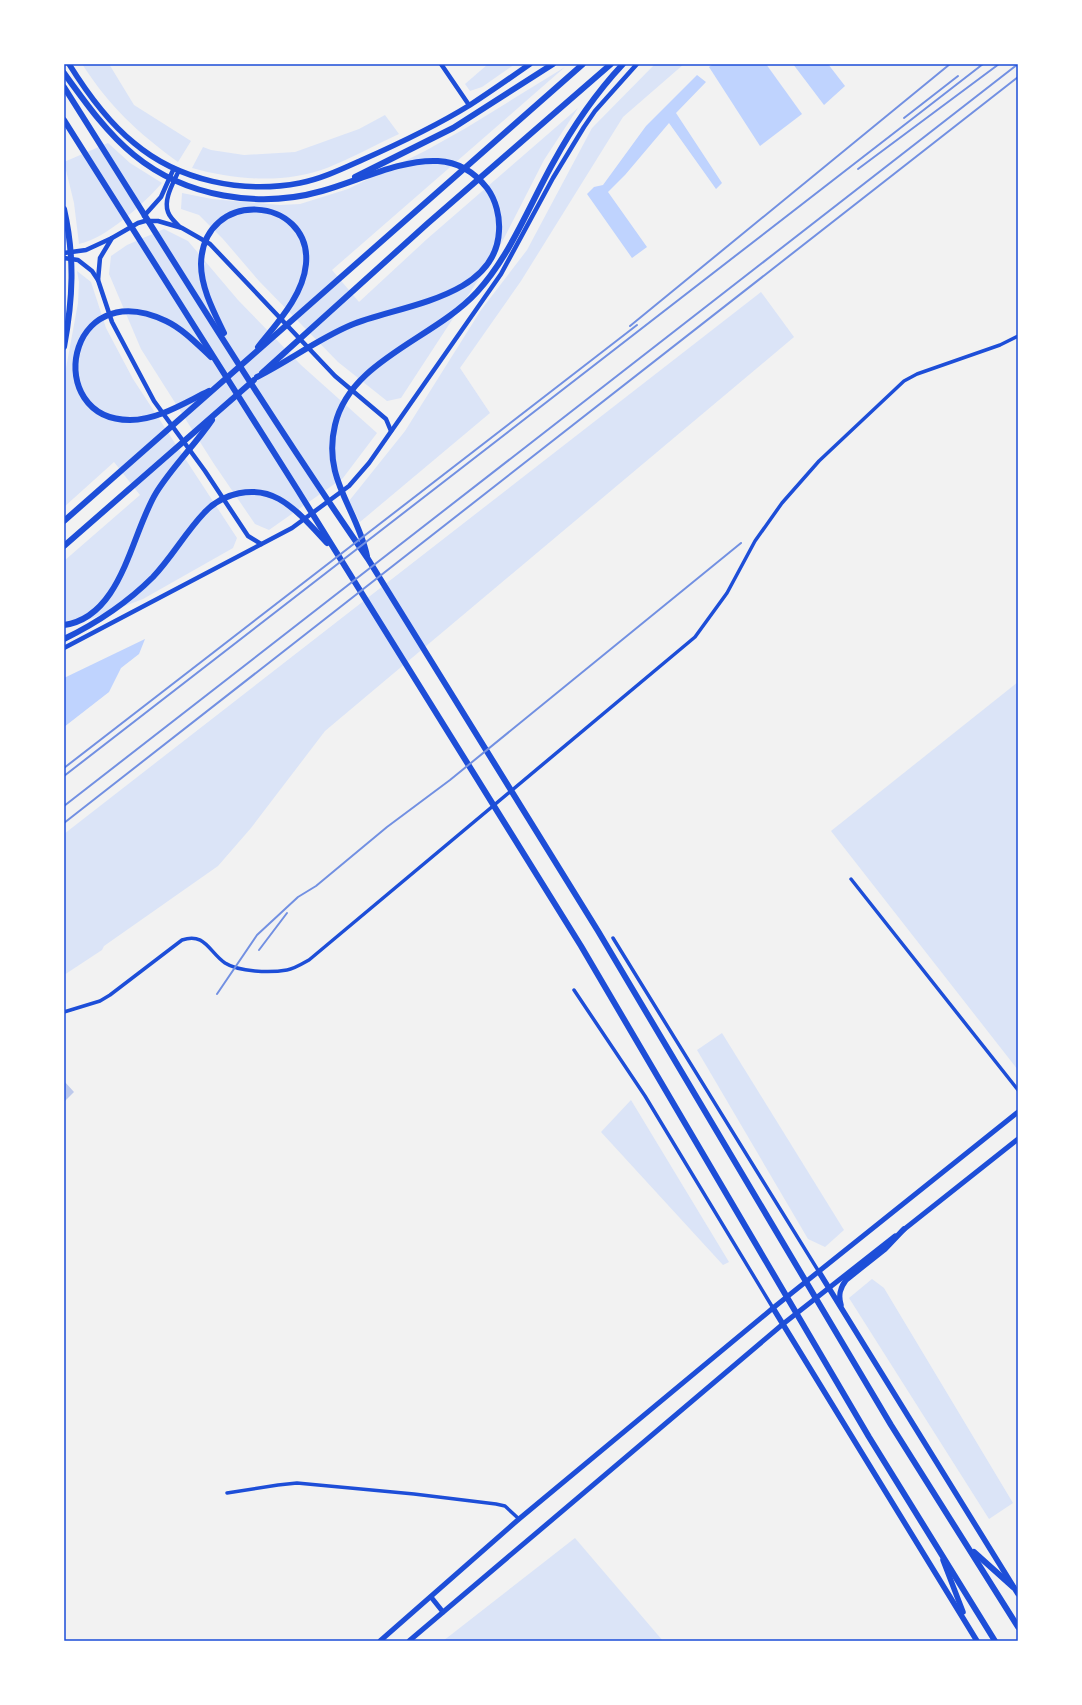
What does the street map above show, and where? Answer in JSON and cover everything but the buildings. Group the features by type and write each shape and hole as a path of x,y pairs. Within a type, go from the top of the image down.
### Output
{"highway":[{"path":"345,183 453,128 553,64"},
{"path":"64,522 525,117 583,64"},
{"path":"64,546 257,378 427,224 611,64"},
{"path":"368,559 365,546 345,501 334,469 333,438 339,411 349,392 369,371 448,319 478,292 501,259 565,141 598,94 623,64"},
{"path":"64,73 105,126 134,155 166,176 185,184 230,197 267,199 304,195 416,163 438,161 460,166 481,181 494,202 499,224 495,249 482,270 460,288 422,303 354,323 257,378"},
{"path":"64,86 235,356 342,522 368,559 598,931 892,1425 1018,1627"},
{"path":"64,120 581,946 869,1437 995,1641"},
{"path":"235,356 210,301 201,264 206,240 214,227 226,216 239,210 257,208 277,215 295,229 305,250 306,263 300,287 292,302 250,358"},
{"path":"64,209 69,232 73,269 64,347"},
{"path":"216,361 168,322 150,315 127,312 110,315 96,322 78,345 74,361 78,384 86,398 102,412 121,419 144,419 159,415 216,388"},
{"path":"64,625 88,616 105,601 126,563 143,518 157,491 199,439 219,411"},
{"path":"64,639 106,616 141,588 154,576 203,513 217,502 231,494 255,492 278,498 307,522 334,550"},
{"path":"968,1547 1014,1587"}],"main road":[{"path":"69,64 94,101 124,134 146,152 177,169 208,180 245,186 274,187 300,183 333,173 390,148 469,105 530,64"},
{"path":"380,1641 519,1520 774,1308 1018,1112"},
{"path":"409,1641 783,1324 828,1287 1018,1139"},
{"path":"843,1311 840,1300 841,1286 846,1280 885,1249 904,1229"},
{"path":"819,1272 1018,1594"},
{"path":"774,1308 977,1641"},
{"path":"941,1554 967,1624"},
{"path":"431,1597 443,1612"}],"street":[{"path":"441,64 469,105"},
{"path":"64,648 292,528 349,486 369,463 501,274 553,178 584,127 603,102 637,64"},
{"path":"64,253 86,250 112,238 138,222 158,203 177,169"},
{"path":"177,169 167,206 171,218 182,228 210,244 335,376 381,414 391,431"},
{"path":"138,222 153,221 182,228"},
{"path":"98,280 100,258 112,238"},
{"path":"64,258 82,262 90,268 98,280 112,322 154,401 205,471 248,536 262,544"},
{"path":"64,1012 100,1001 182,940 190,938 201,940 227,964 255,971 288,970 310,960 695,637 726,593 755,541 782,503 818,461 904,381 917,374 1000,346 1018,336"},
{"path":"852,879 1018,1090"},
{"path":"613,938 819,1272"},
{"path":"574,990 645,1096 774,1308"},
{"path":"227,1494 278,1485 320,1485 496,1504 505,1506 519,1520"}],"shaded area":[{"path":"82,64 109,64 134,105 191,141 178,162 125,118 103,93"},
{"path":"488,64 515,64 482,87 470,91 465,84"},
{"path":"655,64 684,64 623,117 521,281 460,368 490,413 360,522 349,501 405,431 481,310 527,250 592,128"},
{"path":"565,67 332,270 359,302 427,239 578,108 544,160 499,248 401,398 387,401 338,362 259,281 223,239 199,215 181,209 182,193 212,199 280,205 300,204 348,189 425,151 466,128"},
{"path":"385,115 399,134 327,168 311,173 277,178 260,178 225,175 192,168 203,147 211,150 244,155 295,152 359,129"},
{"path":"108,143 130,163 162,183 145,201 113,228 90,241 79,244 74,203 64,162"},
{"path":"164,229 188,241 238,300 301,365 377,433 343,478 269,530 255,524 214,464 141,349 109,274 111,256 127,245"},
{"path":"77,271 91,282 106,328 133,379 237,538 233,548 143,599 64,629 64,561 140,495 114,462 64,507 64,379 78,303 79,282"},
{"path":"761,292 794,337 325,731 251,828 218,866 104,946 102,950 64,975 64,834"},
{"path":"1018,682 1018,1070 831,831"},
{"path":"722,1033 844,1230 825,1247 808,1239 697,1050"},
{"path":"631,1100 729,1262 723,1265 601,1132"},
{"path":"872,1279 884,1288 1013,1503 989,1519 849,1298"},
{"path":"575,1538 663,1641 443,1641"}],"water":[{"path":"713,64 766,64 802,114 760,146 709,67"},
{"path":"793,64 828,64 845,86 824,105"},
{"path":"697,75 706,82 676,113 722,183 716,189 669,123 625,175 608,192 647,247 632,258 587,194 594,187 603,185 646,126"},
{"path":"145,639 139,654 121,668 109,692 64,727 64,678"}],"railway":[{"path":"630,326 950,64"},
{"path":"64,776 983,64"},
{"path":"858,169 999,64"},
{"path":"64,806 1018,64"},
{"path":"904,118 958,76"},
{"path":"64,823 1018,77"},
{"path":"64,768 637,325"},
{"path":"217,994 257,935 298,897 316,886 387,827 450,780 741,543"},
{"path":"259,950 287,913"}]}
